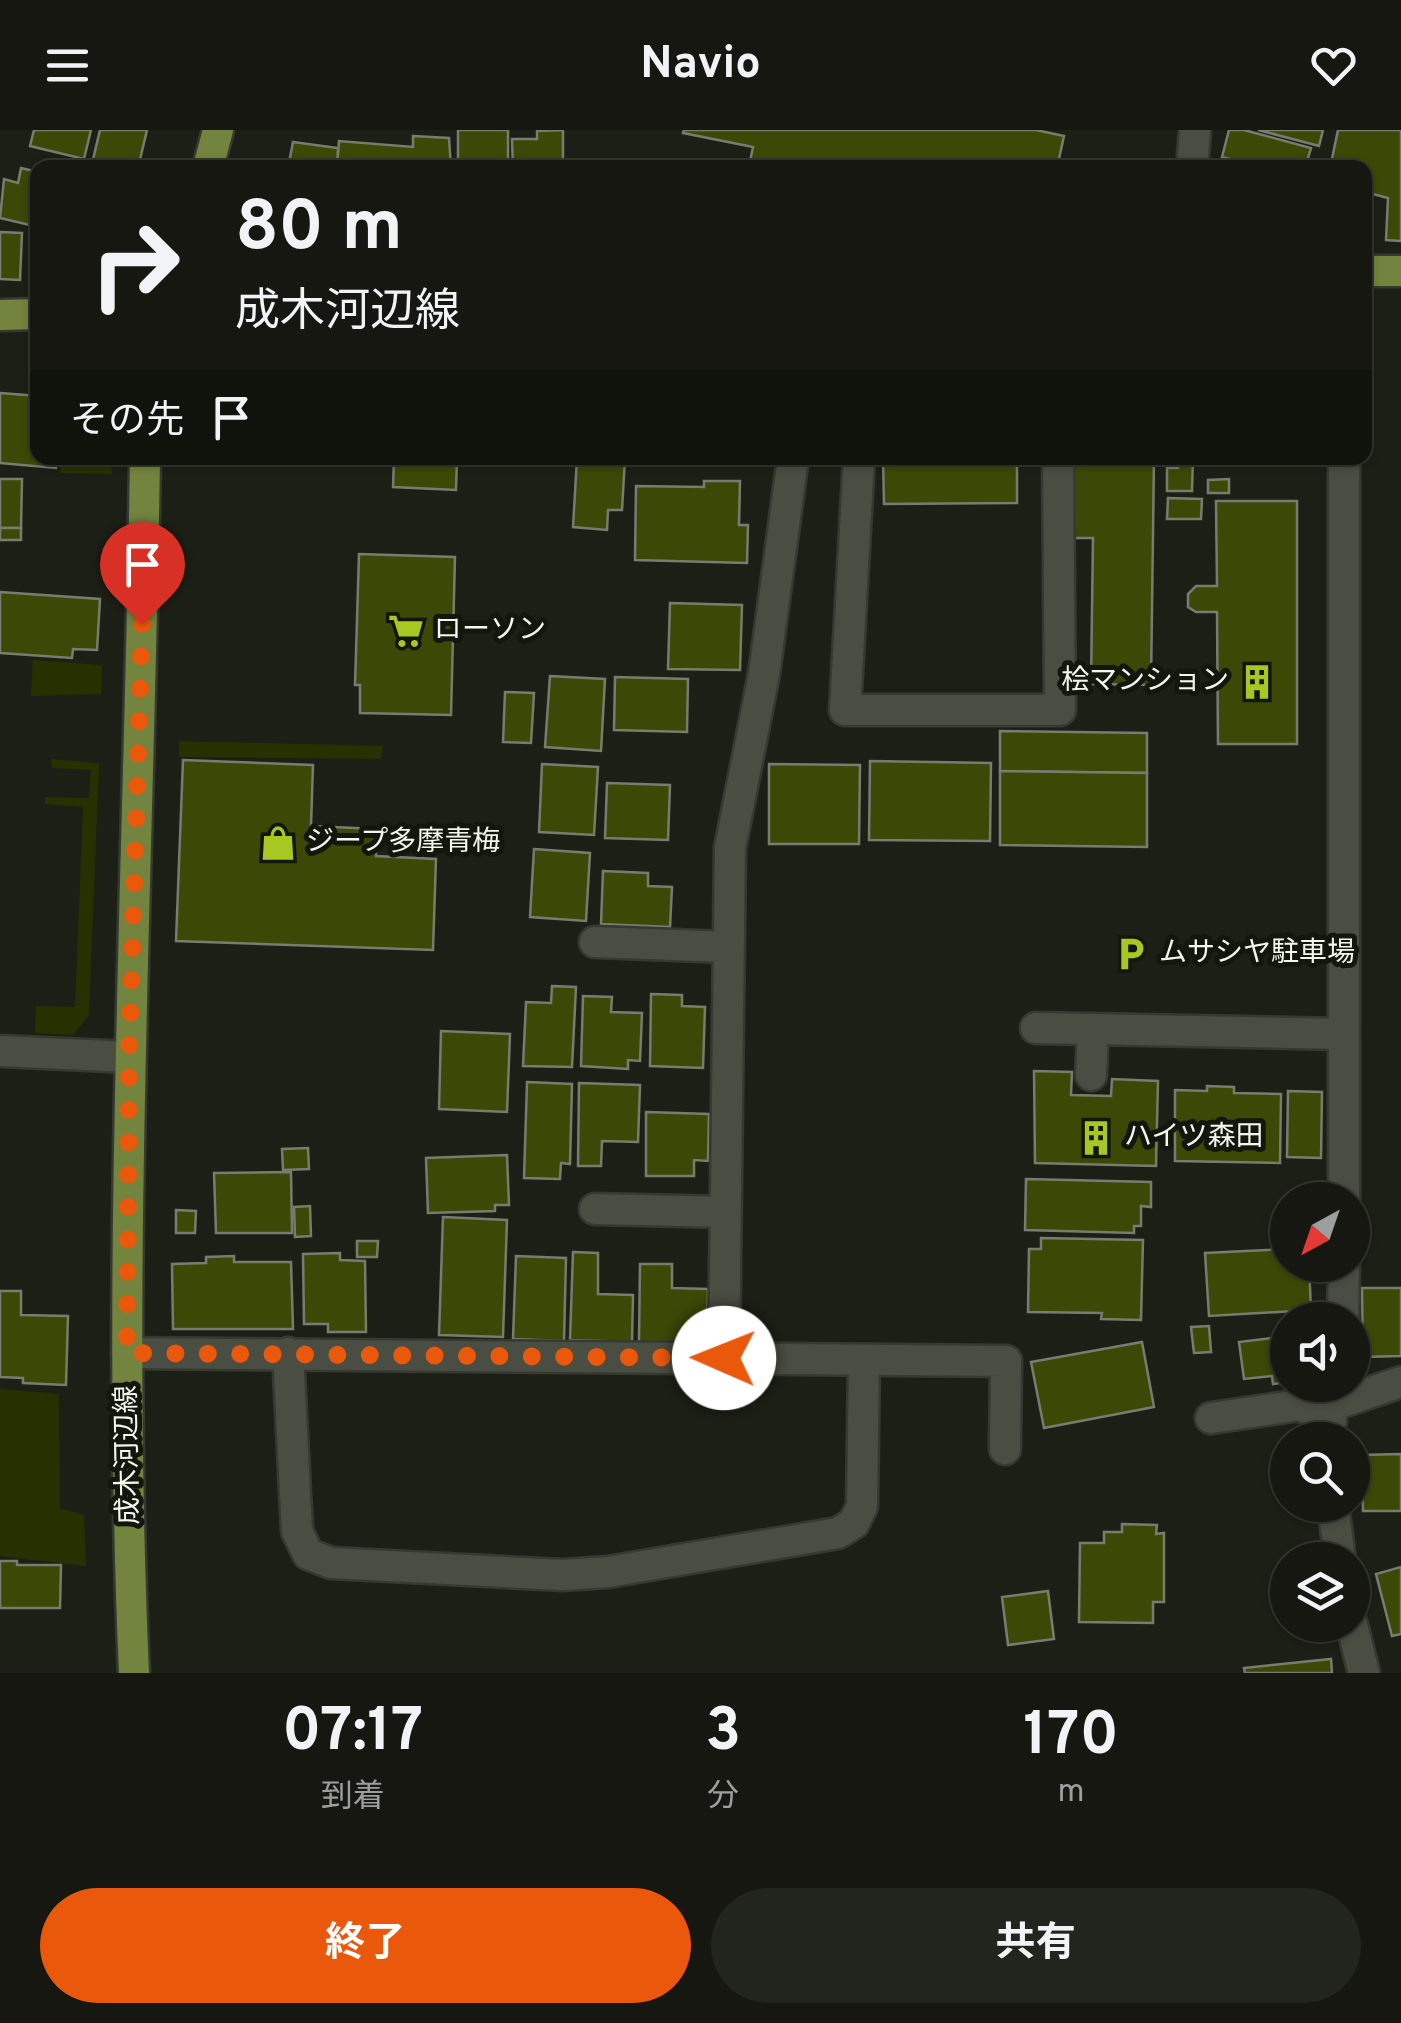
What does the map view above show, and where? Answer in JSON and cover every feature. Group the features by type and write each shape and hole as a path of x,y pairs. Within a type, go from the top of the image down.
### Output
{"main road":[{"path":"210,160 218,130"},
{"path":"1372,270 1401,271"},
{"path":"0,315 30,314"},
{"name":"成木河辺線","path":"134,1673 127,1353 129,1057 145,465"}],"street":[{"path":"1193,160 1195,130"},
{"path":"724,1358 730,848 764,674 792,465"},
{"path":"859,465 844,710 952,711 1060,710 1058,465"},
{"path":"1344,465 1344,1182"},
{"path":"595,942 728,947"},
{"path":"1036,1028 1344,1034"},
{"path":"1091,1075 1092,1030"},
{"path":"0,1051 129,1057"},
{"path":"594,1210 726,1212"},
{"path":"127,1353 1006,1361 1005,1449"},
{"path":"288,1353 297,1532 308,1554 331,1563 562,1576 608,1572 838,1533 854,1523 862,1506 864,1360"},
{"path":"1211,1418 1300,1405 1337,1412 1401,1382"},
{"path":"1356,1642 1364,1673"}],"green space":[{"path":"61,465 111,465 112,474 60,473"},
{"path":"33,660 102,665 101,694 31,696"},
{"path":"179,741 383,746 381,759 179,757"},
{"path":"51,759 99,763 89,1015 73,1035 35,1033 36,1006 75,1007 83,807 45,804 45,797 89,798 91,770 52,768"},
{"path":"0,1389 59,1394 60,1508 84,1515 86,1566 0,1556"}],"building":[{"path":"34,130 91,130 84,159 30,146"},
{"path":"100,130 147,130 140,160 93,160"},
{"path":"458,130 508,130 508,160 458,160"},
{"path":"563,130 563,160 513,160 512,139 537,139 537,131"},
{"path":"1036,130 1064,136 1059,160 750,160 753,147 683,133"},
{"path":"1229,130 1244,130 1311,148 1307,160 1222,157"},
{"path":"1258,130 1323,130 1319,146"},
{"path":"1338,130 1401,130 1401,241 1386,240 1388,198 1372,194 1372,160 1332,160"},
{"path":"413,136 449,138 450,160 338,160 339,141 413,147"},
{"path":"293,142 338,148 337,160 290,160"},
{"path":"21,168 30,170 30,225 0,218 4,179 18,183"},
{"path":"0,232 22,233 20,280 0,279"},
{"path":"0,393 30,395 30,465 56,465 56,468 0,463"},
{"path":"394,465 457,465 456,490 393,487"},
{"path":"577,465 625,465 622,510 608,510 607,530 573,527"},
{"path":"883,465 1017,465 1017,503 884,504"},
{"path":"1073,465 1154,465 1151,685 1091,684 1093,538 1072,538"},
{"path":"1193,465 1192,491 1167,491 1167,468"},
{"path":"0,479 22,479 21,528 0,528"},
{"path":"1229,479 1229,493 1208,493 1208,480"},
{"path":"704,481 740,481 739,525 748,525 747,563 635,560 636,486 704,487"},
{"path":"1168,498 1202,499 1201,519 1167,519"},
{"name":"桧マンション","path":"1216,501 1297,501 1297,744 1218,744 1217,612 1196,612 1188,607 1188,594 1196,586 1217,586"},
{"path":"0,528 21,528 21,540 0,540"},
{"path":"359,554 455,557 451,715 360,713 360,685 355,685"},
{"path":"0,592 100,599 97,650 73,649 72,658 0,653"},
{"path":"670,603 742,605 740,670 668,669"},
{"path":"550,676 605,679 601,751 545,747"},
{"path":"615,677 688,679 687,732 614,730"},
{"path":"505,692 534,693 531,743 503,742"},
{"path":"1000,731 1147,733 1147,773 1000,771"},
{"name":"ジープ多摩青梅","path":"183,760 313,765 311,826 376,829 376,856 436,859 433,950 176,941"},
{"path":"870,761 991,763 990,841 869,840"},
{"path":"542,764 598,767 594,835 539,832"},
{"path":"769,764 860,765 859,844 769,844"},
{"path":"1000,771 1147,773 1147,847 1000,845"},
{"path":"607,783 670,785 668,840 605,838"},
{"path":"534,849 590,853 586,921 530,917"},
{"path":"603,871 648,873 648,886 672,887 670,927 601,924"},
{"path":"552,986 576,987 572,1067 523,1066 526,1002 551,1003"},
{"path":"651,994 682,995 682,1006 705,1007 703,1068 650,1066"},
{"path":"583,996 612,997 611,1012 642,1013 640,1061 628,1060 628,1069 581,1066"},
{"path":"441,1031 510,1034 507,1112 439,1109"},
{"name":"ハイツ森田","path":"1034,1071 1072,1072 1071,1095 1111,1096 1112,1079 1158,1081 1156,1166 1035,1163"},
{"path":"527,1082 572,1084 570,1164 561,1163 560,1179 524,1178"},
{"path":"579,1083 640,1085 638,1142 602,1141 601,1166 578,1166"},
{"path":"1207,1086 1234,1087 1234,1093 1281,1094 1280,1163 1175,1161 1175,1090 1207,1091"},
{"path":"1288,1091 1322,1092 1321,1158 1287,1157"},
{"path":"646,1112 709,1114 708,1161 694,1160 694,1176 646,1176"},
{"path":"308,1148 309,1169 283,1170 282,1149"},
{"path":"507,1155 509,1205 495,1205 495,1211 428,1213 426,1158"},
{"path":"291,1172 292,1233 216,1233 214,1173"},
{"path":"1026,1179 1151,1182 1151,1207 1141,1206 1141,1226 1134,1226 1134,1233 1025,1230"},
{"path":"310,1206 311,1236 295,1237 294,1207"},
{"path":"176,1210 196,1211 195,1233 176,1233"},
{"path":"443,1217 507,1220 503,1337 439,1335"},
{"path":"1041,1238 1143,1240 1141,1320 1101,1319 1102,1313 1028,1312 1029,1249 1041,1249"},
{"path":"357,1241 378,1241 377,1257 357,1257"},
{"path":"1270,1250 1270,1282 1310,1282 1311,1302 1270,1302 1270,1312 1209,1316 1205,1253"},
{"path":"573,1252 598,1253 598,1294 633,1295 632,1342 570,1340"},
{"path":"340,1253 340,1260 365,1261 366,1332 328,1332 328,1324 304,1324 303,1254"},
{"path":"234,1256 234,1262 291,1262 293,1329 173,1329 172,1264 206,1263 206,1257"},
{"path":"516,1256 566,1258 564,1341 513,1339"},
{"path":"640,1264 672,1264 672,1288 708,1289 707,1344 639,1342"},
{"path":"1362,1288 1401,1288 1401,1356 1370,1357 1370,1302 1362,1302"},
{"path":"0,1291 21,1291 21,1315 68,1316 66,1385 23,1383 23,1378 0,1377"},
{"path":"1209,1326 1211,1352 1194,1353 1191,1327"},
{"path":"1270,1338 1270,1376 1244,1379 1239,1342"},
{"path":"1142,1342 1154,1407 1044,1428 1031,1362"},
{"path":"1401,1454 1401,1511 1370,1511 1370,1455"},
{"path":"1122,1524 1157,1525 1156,1534 1164,1533 1164,1602 1153,1602 1153,1623 1079,1622 1080,1543 1104,1543 1104,1532 1122,1532"},
{"path":"0,1561 61,1565 60,1608 0,1608"},
{"path":"1401,1567 1401,1634 1392,1636 1376,1574"},
{"path":"1048,1591 1054,1639 1008,1645 1002,1597"},
{"path":"1331,1659 1332,1673 1245,1673 1244,1668"}],"place":[{"name":"ローソン","path":"406,631"},
{"name":"桧マンション","path":"1257,682"},
{"name":"ジープ多摩青梅","path":"278,843"},
{"name":"ムサシヤ駐車場","path":"1131,954"},
{"name":"ハイツ森田","path":"1096,1138"}],"route":[{"path":"142,624 129,1057 127,1353 724,1358"}]}
